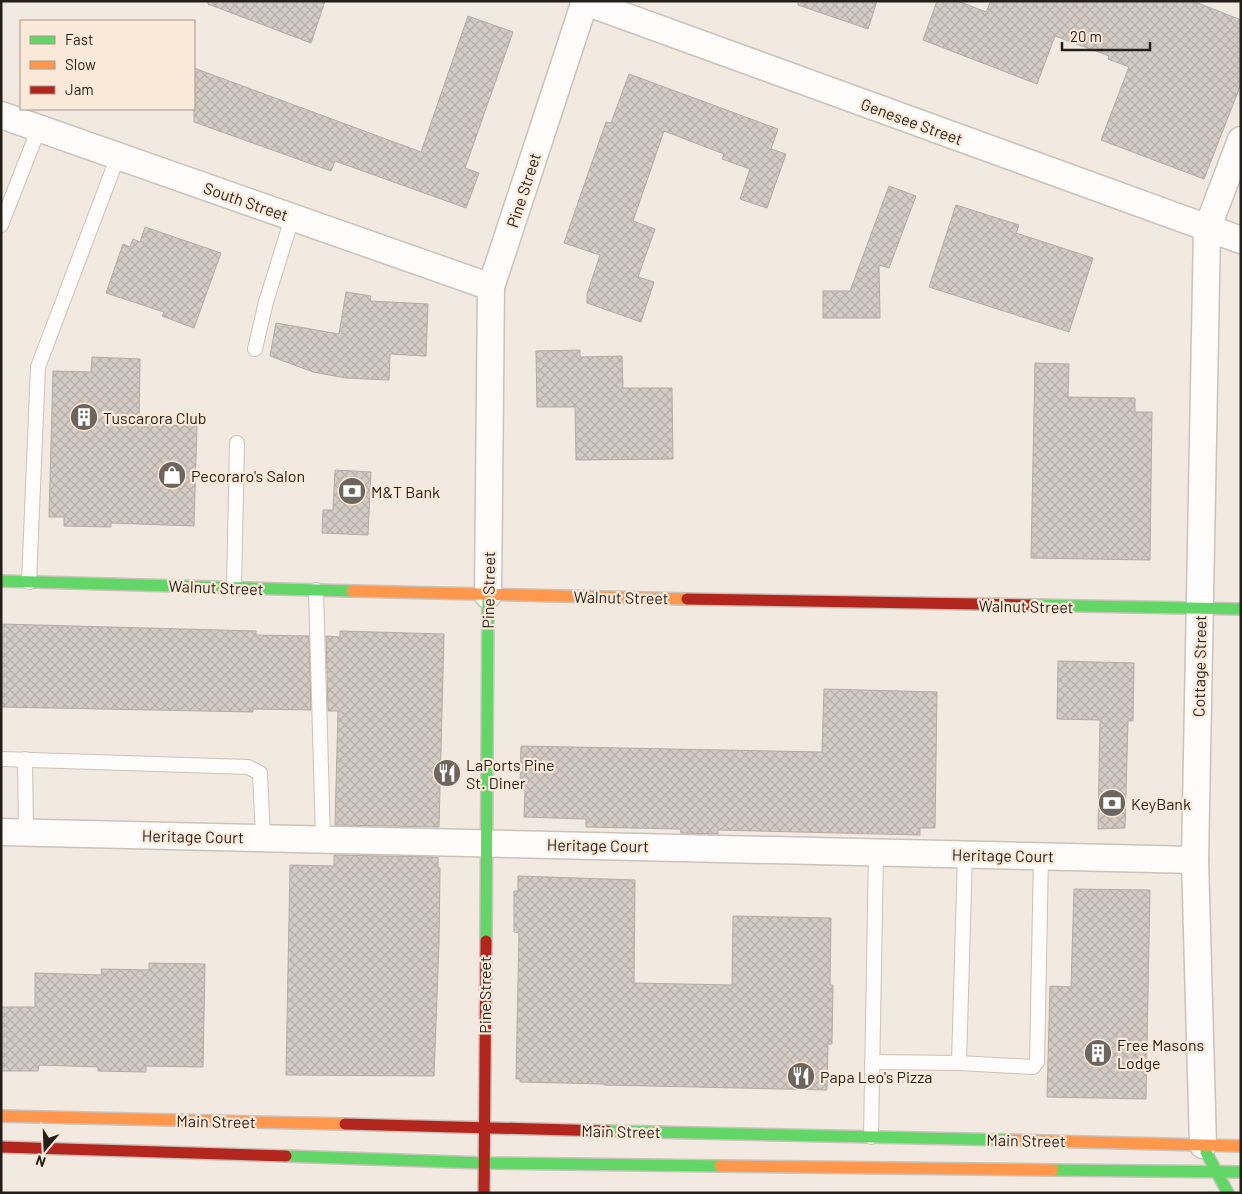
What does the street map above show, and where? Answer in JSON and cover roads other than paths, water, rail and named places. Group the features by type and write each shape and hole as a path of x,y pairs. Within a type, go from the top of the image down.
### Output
{"main road":[{"name":"Walnut Street","path":"1,581 488,595 1241,609"},
{"name":"Pine Street","path":"484,1193 488,595"},
{"name":"Main Street","path":"1,1116 1241,1146"},
{"name":"Cottage Street","path":"1203,1145 1228,1193"},
{"name":"Main Street","path":"1,1147 483,1163 1241,1172"}],"street":[{"name":"Genesee Street","path":"584,1 1241,240"},
{"name":"Pine Street","path":"488,595 491,287 584,1"},
{"name":"South Street","path":"1,115 491,287"},
{"name":"Cottage Street","path":"1203,1145 1195,860 1207,229 1241,140"},
{"name":"Heritage Court","path":"14,832 1195,860"}],"lane":[{"path":"1,225 39,128"},
{"path":"28,582 38,367 118,156"},
{"path":"255,349 266,302 292,218"},
{"path":"234,588 238,443"},
{"path":"316,590 323,839"},
{"path":"1,759 248,767 260,773 264,838"},
{"path":"14,832 25,760"},
{"path":"871,1137 876,852"},
{"path":"959,1063 965,854"},
{"path":"872,1062 959,1063 1033,1067 1037,1062 1042,856"}],"place":[{"name":"Tuscarora Club","path":"84,417"},
{"name":"Pecoraro's Salon","path":"172,475"},
{"name":"M&T Bank","path":"352,491"},
{"name":"LaPorts Pine St. Diner","path":"447,773"},
{"name":"KeyBank","path":"1112,803"},
{"name":"Free Masons Lodge","path":"1098,1053"},
{"name":"Papa Leo's Pizza","path":"801,1076"}]}
